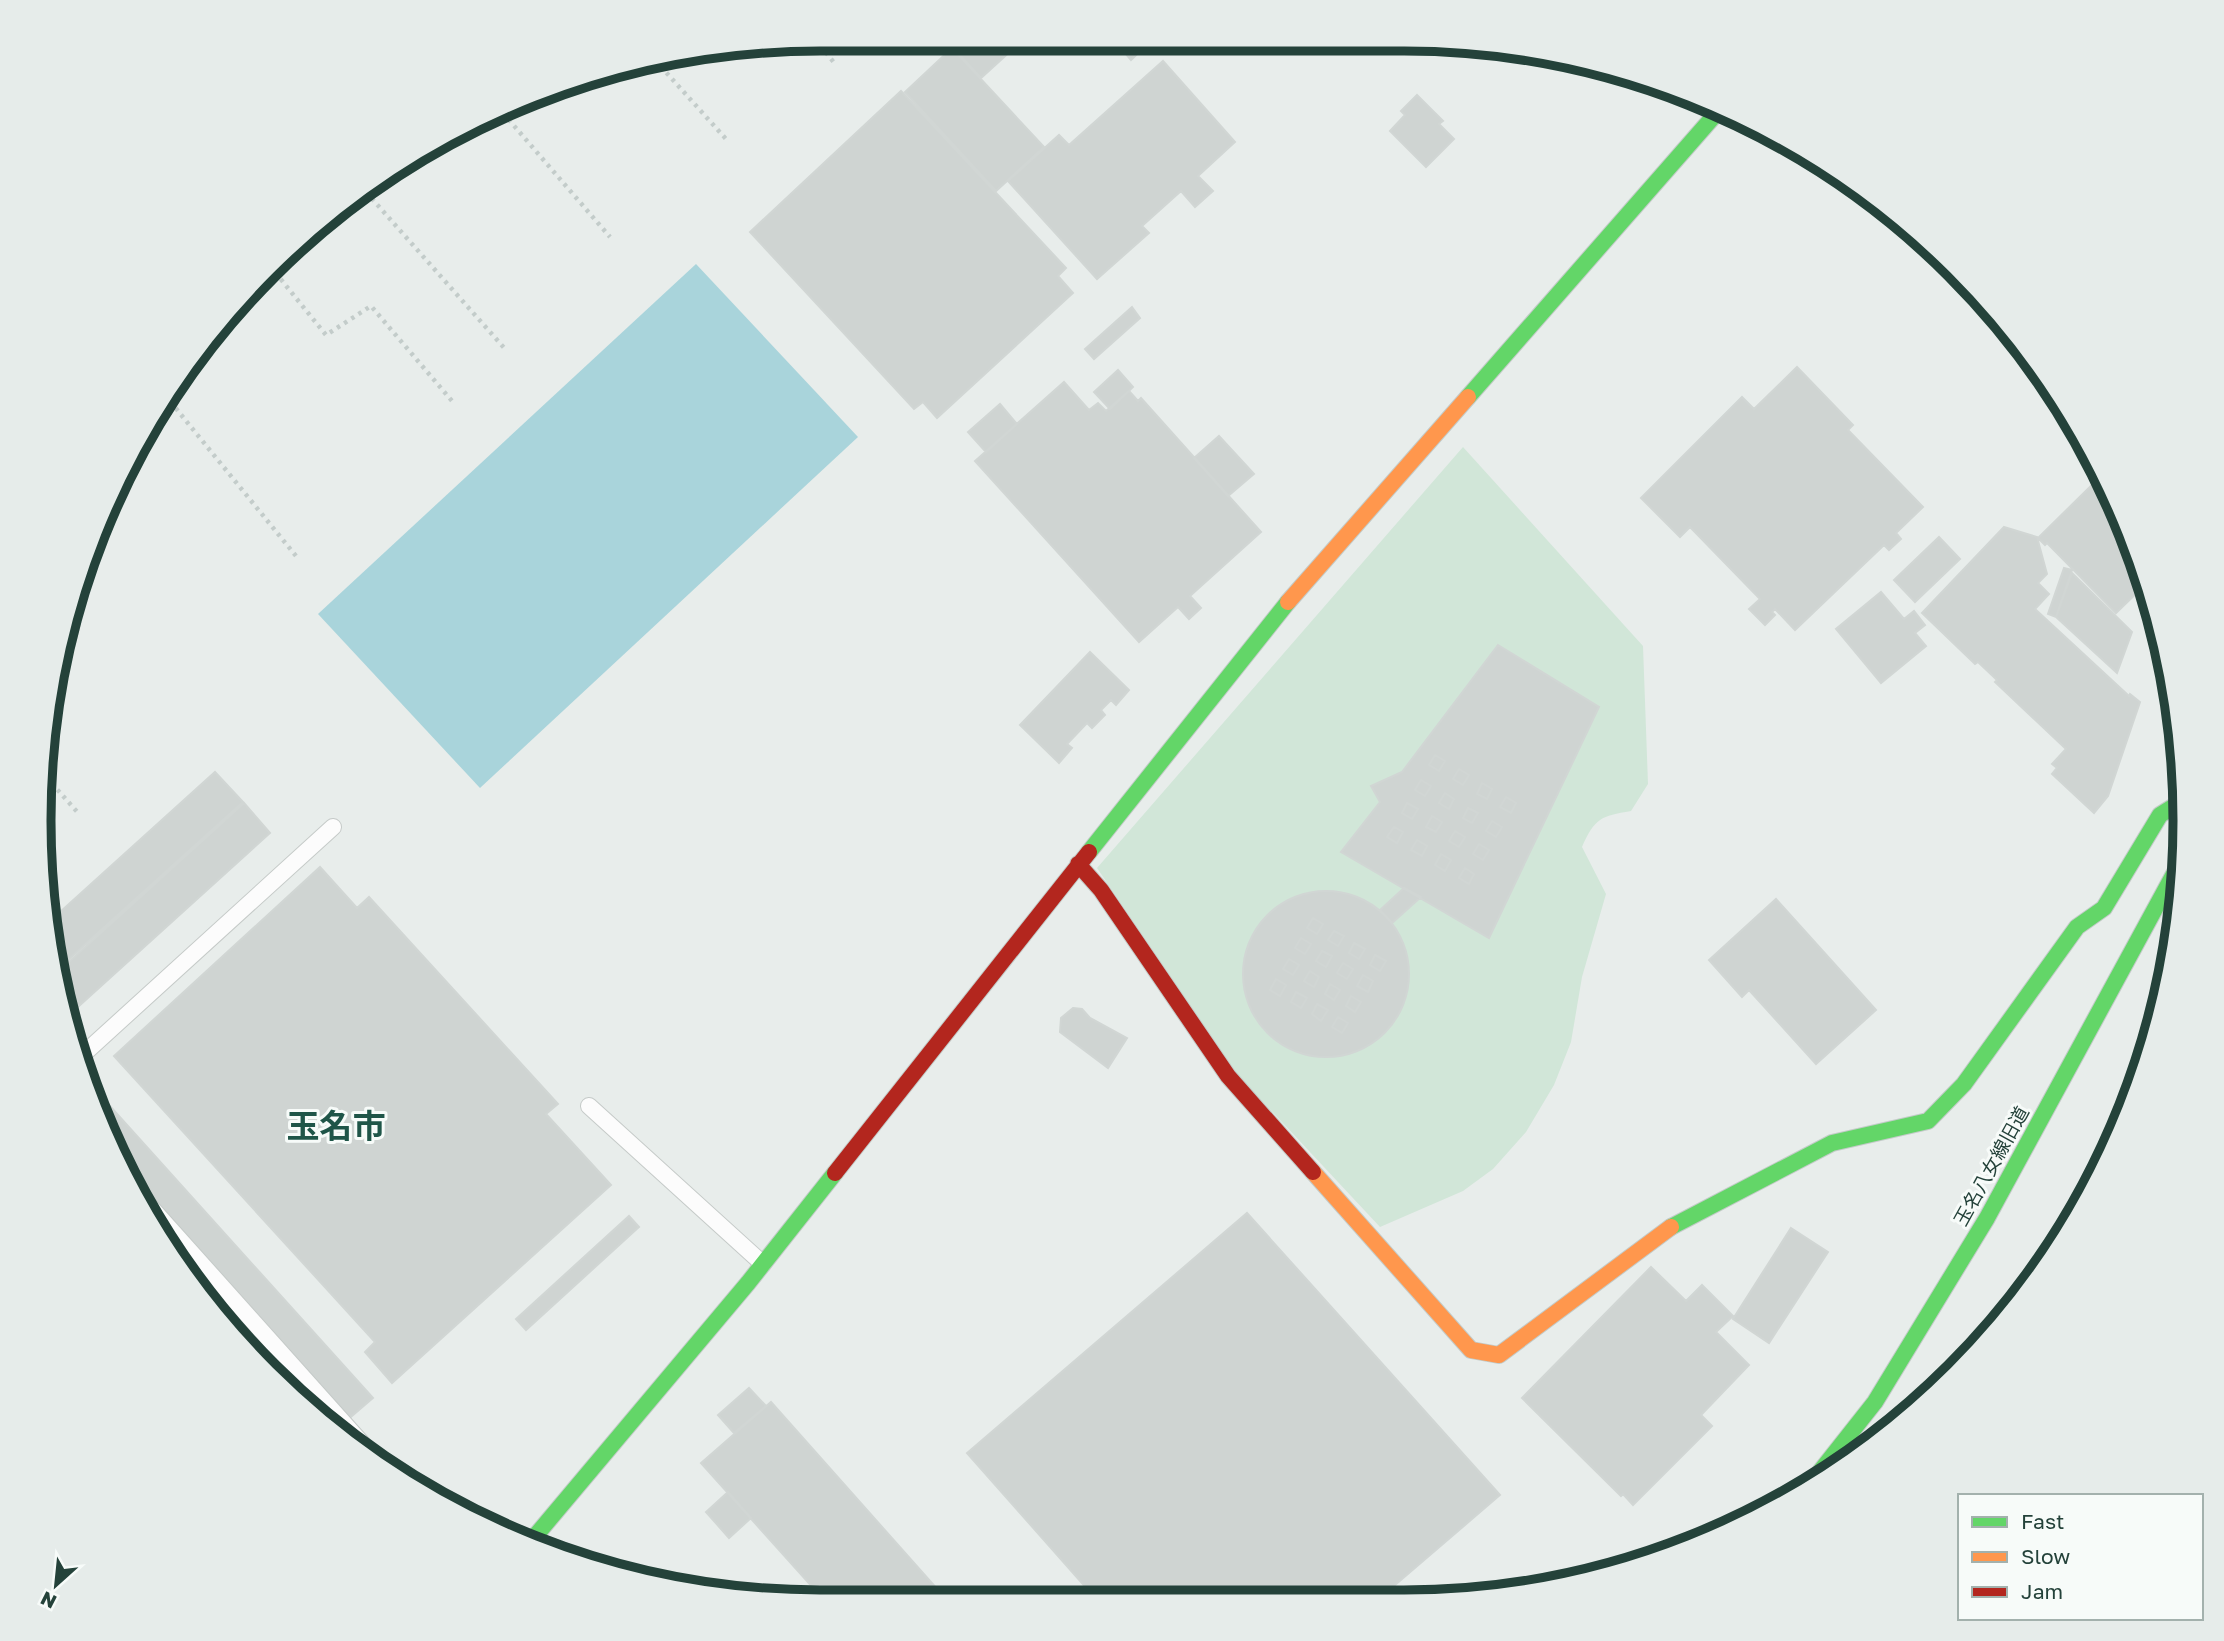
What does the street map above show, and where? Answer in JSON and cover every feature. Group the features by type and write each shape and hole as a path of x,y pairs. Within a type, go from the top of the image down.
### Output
{"street":[{"path":"536,1536 763,1264 1270,623 1714,116"},
{"path":"1078,863 1101,890 1227,1076 1471,1350 1499,1354 1675,1223 1832,1143 1928,1121 1964,1084 2077,927 2104,908 2160,816 2173,807"},
{"name":"玉名八女線旧道","path":"1826,1464 1875,1402 1987,1218 2171,879"}],"lane":[{"path":"87,1051 333,827"},
{"path":"589,1106 763,1264"},
{"path":"165,1223 348,1428"}],"path":[{"path":"825,51 836,65"},
{"path":"662,68 726,139"},
{"path":"507,118 610,237"},
{"path":"370,197 506,350"},
{"path":"277,275 326,335 371,306 452,401"},
{"path":"173,405 296,556"},
{"path":"52,782 80,815"}],"green space":[{"path":"1463,447 1643,646 1648,784 1631,811 1600,820 1582,847 1606,894 1582,977 1571,1042 1554,1085 1526,1132 1493,1169 1463,1191 1380,1227 1237,1074 1097,868"}],"water":[{"path":"696,264 858,437 480,788 318,614"}],"building":[{"path":"949,51 955,51 1044,147 996,191 905,92"},
{"path":"960,51 1011,51 981,78 958,53"},
{"path":"1123,51 1140,51 1131,60"},
{"path":"1163,61 1235,142 1198,176 1213,191 1195,207 1181,191 1142,226 1149,233 1097,279 1008,181 1059,135 1069,145"},
{"path":"901,91 1066,268 1058,276 1073,293 937,418 923,402 914,409 750,232"},
{"path":"1417,95 1443,121 1439,124 1454,139 1426,167 1390,131 1405,115 1401,111"},
{"path":"1132,307 1140,318 1094,359 1085,349"},
{"path":"1797,367 1853,425 1848,430 1923,507 1896,533 1901,539 1889,550 1884,545 1795,630 1775,609 1772,612 1775,615 1765,625 1749,609 1760,599 1690,527 1680,537 1641,498 1742,397 1754,409"},
{"path":"1118,370 1133,387 1110,409 1094,392"},
{"path":"1064,382 1089,410 1098,403 1106,411 1129,391 1138,401 1141,398 1261,532 1190,596 1201,608 1189,619 1178,607 1139,642 975,461"},
{"path":"1000,404 1017,424 986,452 968,432"},
{"path":"1219,436 1254,474 1228,496 1194,458"},
{"path":"2095,482 2115,526 2138,592 2116,613 2047,543 2045,545 2038,538"},
{"path":"2004,527 2037,537 2047,574 2038,583 2049,594 2035,609 2129,696 2130,694 2140,702 2108,796 2094,813 2052,774 2057,768 2052,764 2066,749 1995,682 1997,680 1978,662 1975,664 1922,613"},
{"path":"1939,537 1960,559 1915,602 1894,580"},
{"path":"2064,568 2072,570 2056,617 2048,614"},
{"path":"2072,573 2132,632 2117,673 2056,617"},
{"path":"1881,592 1904,619 1914,611 1925,625 1915,633 1926,646 1881,683 1836,629"},
{"path":"1498,645 1599,707 1489,938 1341,852 1380,802 1371,786 1402,772"},
{"path":"1090,652 1129,690 1116,705 1111,700 1101,710 1105,715 1092,728 1087,723 1067,744 1072,748 1059,763 1020,725"},
{"path":"1435,755 1445,761 1439,771 1429,765"},
{"path":"1459,769 1469,775 1463,785 1453,779"},
{"path":"215,772 243,802 65,963 56,915"},
{"path":"1421,780 1431,786 1425,796 1415,790"},
{"path":"1482,783 1492,789 1487,799 1477,794"},
{"path":"1445,793 1454,799 1449,809 1439,803"},
{"path":"1506,797 1516,803 1511,813 1500,807"},
{"path":"244,803 270,833 75,1010 65,965"},
{"path":"1407,803 1418,809 1412,819 1402,813"},
{"path":"1468,808 1478,813 1472,823 1463,818"},
{"path":"1432,816 1442,822 1436,832 1426,827"},
{"path":"1492,821 1502,827 1496,837 1486,831"},
{"path":"1394,827 1403,832 1397,843 1387,837"},
{"path":"1455,831 1465,837 1459,847 1449,841"},
{"path":"1417,840 1427,846 1422,856 1411,850"},
{"path":"1479,844 1489,850 1483,860 1473,854"},
{"path":"1441,854 1451,860 1445,871 1435,865"},
{"path":"320,867 357,908 369,897 558,1104 546,1114 611,1185 392,1383 365,1352 375,1342 114,1056"},
{"path":"1465,868 1474,874 1469,884 1459,878"},
{"path":"1404,888 1421,897 1392,923 1380,910"},
{"path":"1326,891 1358,897 1385,915 1403,942 1409,974 1403,1006 1385,1033 1358,1051 1326,1057 1294,1051 1267,1033 1249,1006 1243,974 1249,942 1267,915 1294,897"},
{"path":"1776,899 1876,1010 1816,1064 1749,990 1742,997 1709,960"},
{"path":"1313,918 1323,924 1317,934 1307,928"},
{"path":"1334,931 1344,936 1338,946 1328,940"},
{"path":"1301,938 1311,944 1305,954 1295,948"},
{"path":"1354,943 1365,949 1359,959 1349,953"},
{"path":"1322,951 1332,956 1326,967 1316,961"},
{"path":"1375,955 1386,961 1380,971 1370,965"},
{"path":"1289,959 1299,965 1293,975 1283,969"},
{"path":"1343,963 1353,969 1347,979 1337,973"},
{"path":"1310,971 1319,977 1314,987 1304,981"},
{"path":"1363,975 1373,981 1368,992 1357,986"},
{"path":"1276,979 1286,985 1280,996 1270,990"},
{"path":"1330,984 1340,990 1334,1000 1325,994"},
{"path":"1296,992 1307,998 1301,1008 1291,1002"},
{"path":"1351,996 1361,1002 1355,1012 1346,1006"},
{"path":"1317,1004 1328,1010 1321,1021 1312,1014"},
{"path":"1073,1008 1082,1009 1090,1018 1127,1038 1108,1068 1060,1032 1061,1018"},
{"path":"1338,1017 1348,1023 1342,1033 1332,1027"},
{"path":"103,1098 373,1398 346,1421 161,1216 130,1161"},
{"path":"1247,1213 1500,1495 1389,1590 1088,1590 967,1453"},
{"path":"629,1216 639,1227 526,1330 516,1319"},
{"path":"1791,1228 1828,1252 1769,1343 1733,1319"},
{"path":"1651,1267 1686,1301 1702,1285 1733,1316 1716,1332 1749,1365 1701,1415 1712,1426 1633,1505 1522,1398"},
{"path":"749,1388 766,1406 734,1433 718,1415"},
{"path":"771,1402 938,1590 815,1590 701,1463"},
{"path":"728,1492 751,1518 729,1538 706,1512"}],"traffic: fast":[{"path":"1468,397 1714,116"},
{"path":"1089,852 1288,602"},
{"path":"1671,1227 1832,1143 1928,1121 1964,1084 2077,927 2104,908 2160,815 2173,807"},
{"path":"1826,1464 1875,1402 1987,1218 2171,879"},
{"path":"536,1536 748,1283 835,1173"}],"traffic: slow":[{"path":"1288,602 1468,397"},
{"path":"1313,1172 1471,1350 1499,1355 1671,1227"}],"traffic: jam":[{"path":"835,1173 1089,852"},
{"path":"1078,864 1101,890 1228,1076 1313,1172"}],"district":[{"name":"玉名市","path":"336,1126"}]}
